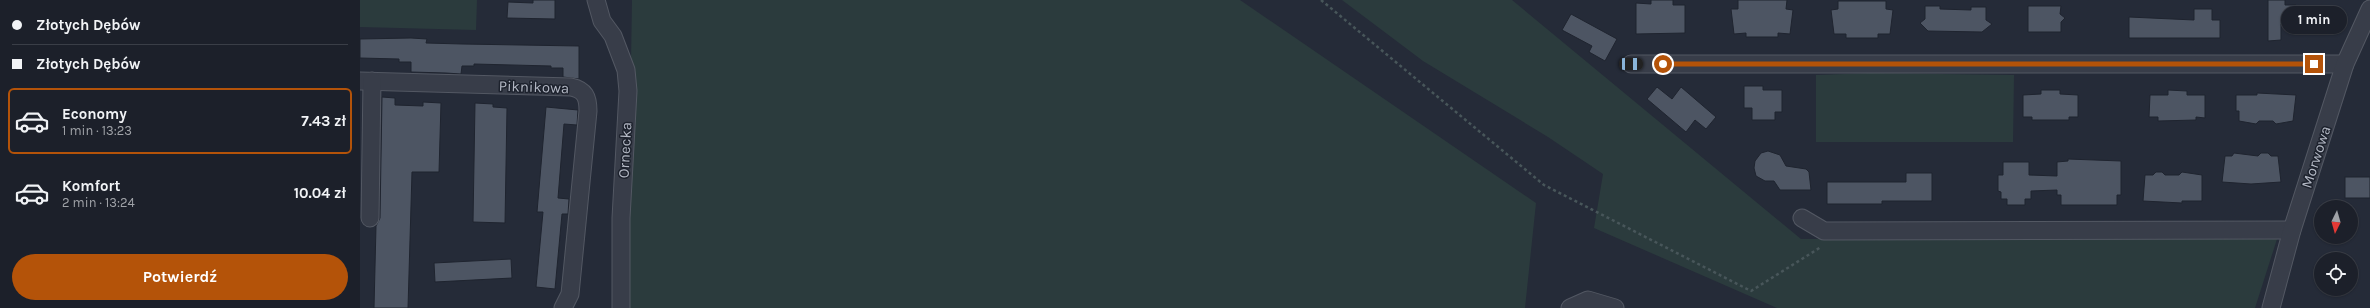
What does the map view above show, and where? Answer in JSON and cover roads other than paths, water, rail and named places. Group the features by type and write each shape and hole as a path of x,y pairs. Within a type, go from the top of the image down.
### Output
{"street":[{"name":"Ornecka","path":"596,0 602,21 613,36 626,70 628,91 621,218 621,308"},
{"name":"Morwowa","path":"2271,308 2292,230 2346,64 2370,9"},
{"path":"1631,64 2346,64"},
{"path":"366,81 370,218"},
{"name":"Piknikowa","path":"366,81 571,88 583,92 586,96 588,111 570,294 564,308"},
{"path":"1802,218 1824,231 1847,232 2292,230"},
{"path":"1570,308 1588,300 1615,308"}]}
